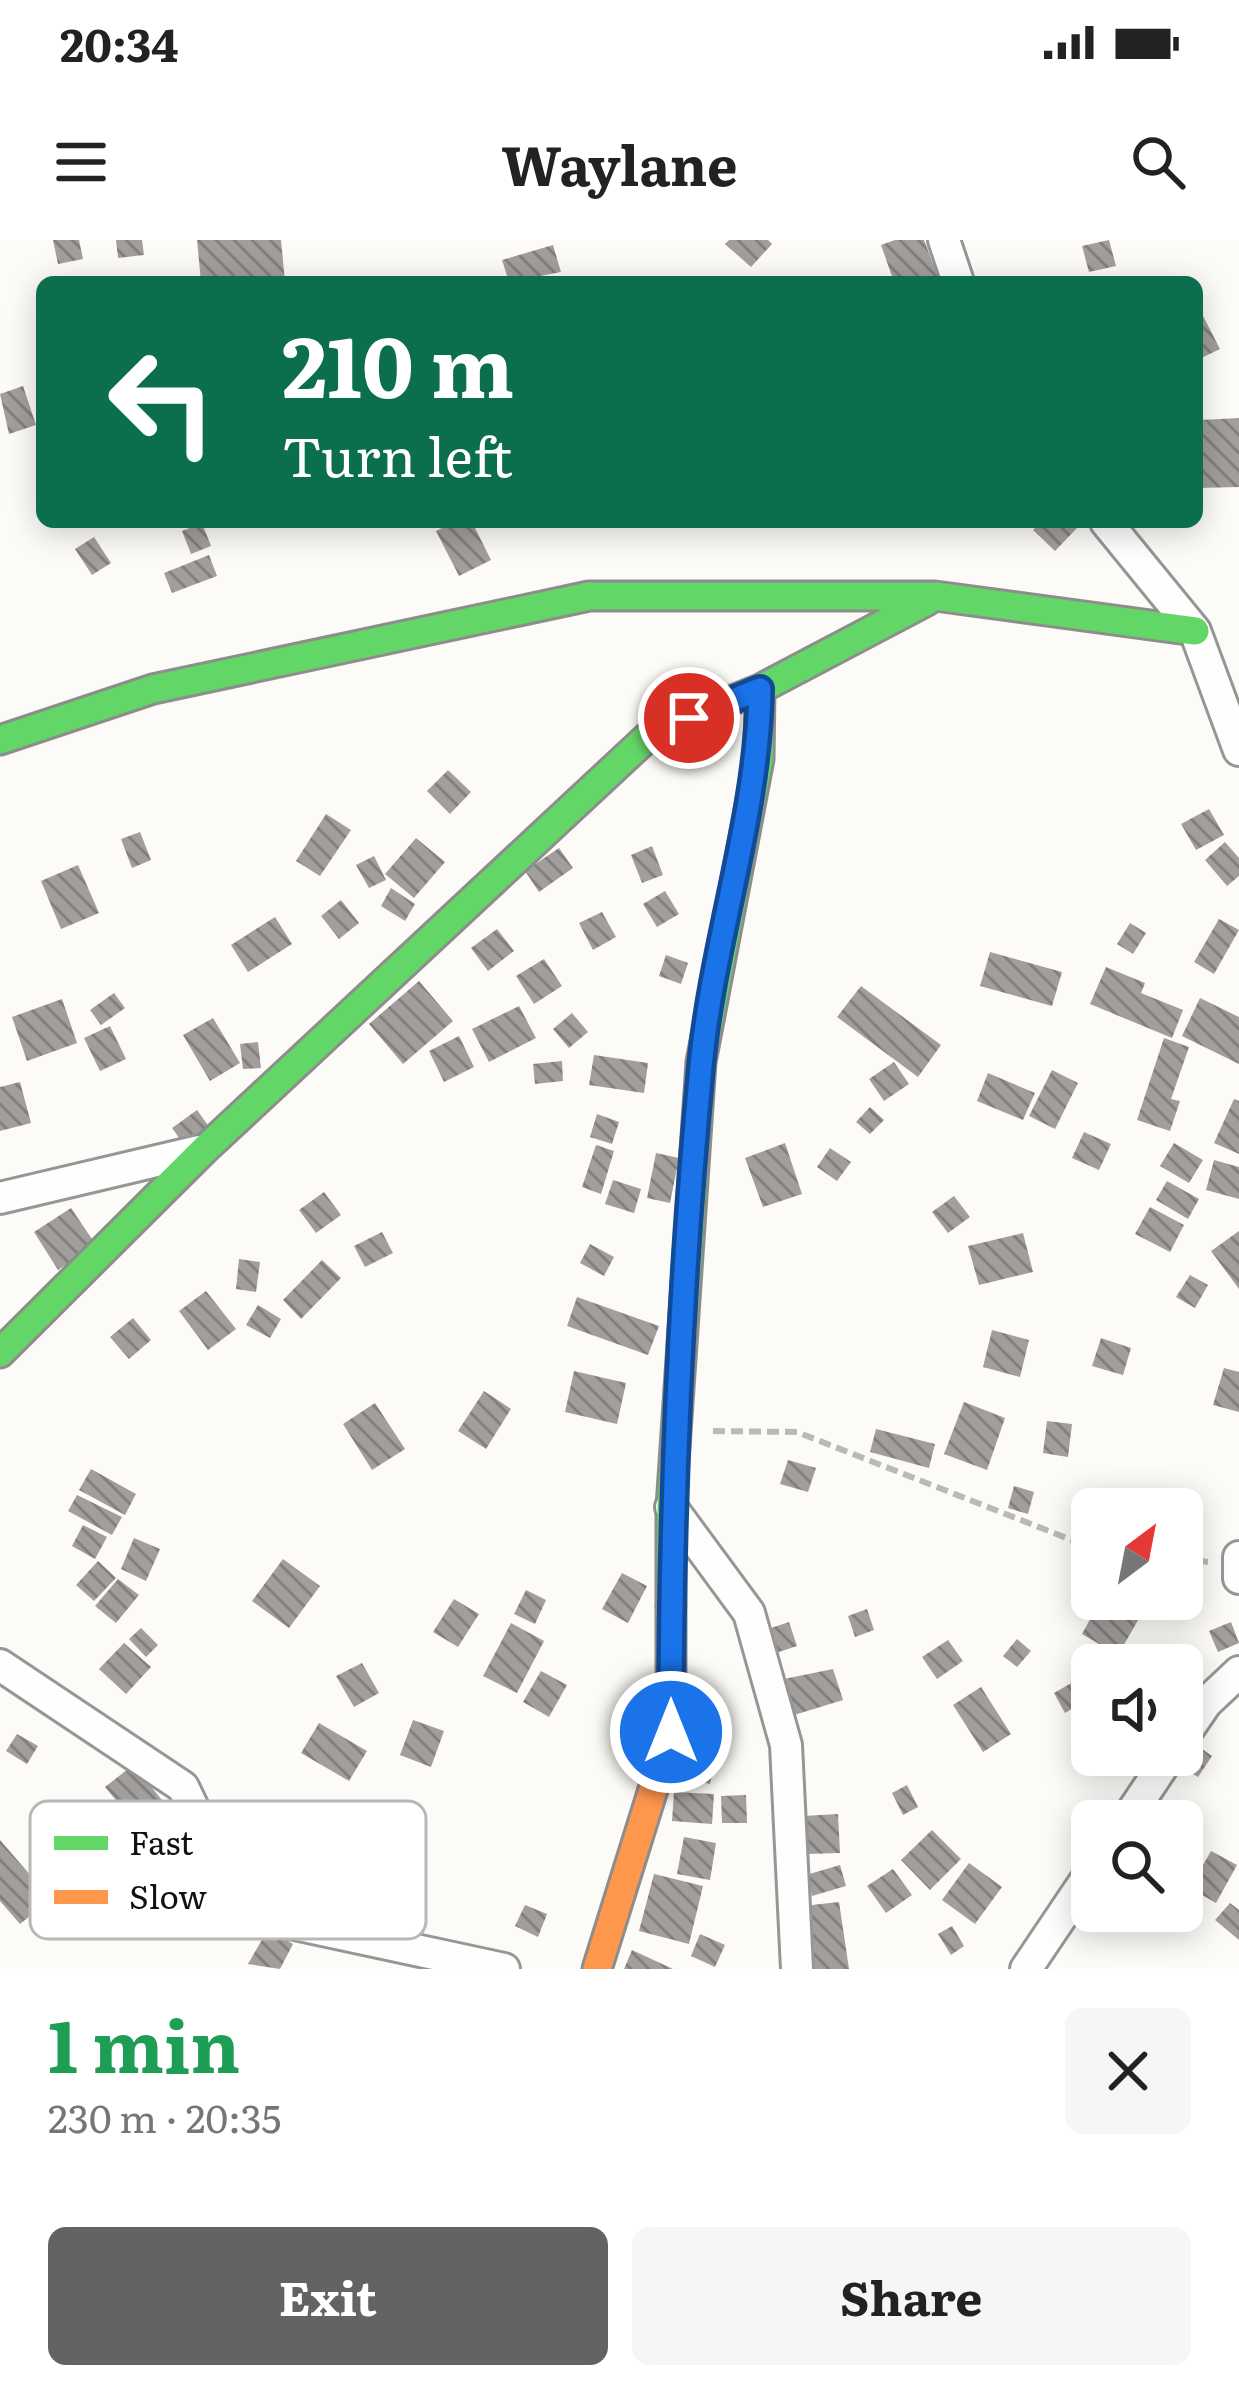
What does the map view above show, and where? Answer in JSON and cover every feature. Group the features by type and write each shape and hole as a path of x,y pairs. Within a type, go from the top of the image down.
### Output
{"street":[{"path":"944,240 956,276"},
{"path":"1111,528 1195,631 1235,713 1239,750"},
{"path":"0,740 153,689 590,596 935,596 1195,631"},
{"path":"0,1353 204,1150 653,732 760,689 935,596"},
{"path":"597,1969 671,1732 671,1507 701,1062 759,759 760,689"},
{"path":"0,1198 204,1150"},
{"path":"671,1507 749,1613 780,1723 786,1745 797,1969"},
{"path":"1239,1557 1239,1578"},
{"path":"0,1665 183,1787 190,1801"},
{"path":"1203,1706 1239,1672"},
{"path":"1026,1969 1071,1902"},
{"path":"364,1939 504,1969"}],"path":[{"path":"679,1430 797,1432 1071,1540"}],"building":[{"path":"53,240 79,240 83,259 58,264"},
{"path":"116,240 142,240 144,255 118,258"},
{"path":"197,240 281,240 284,276 200,276"},
{"path":"729,240 768,240 772,244 751,267 725,244"},
{"path":"924,240 938,276 892,276 881,245"},
{"path":"1109,240 1116,266 1089,272 1082,246"},
{"path":"553,245 561,272 507,276 502,260"},
{"path":"1203,316 1220,349 1203,357"},
{"path":"23,386 36,425 9,434 0,394"},
{"path":"1239,418 1239,487 1203,488 1203,420"},
{"path":"204,528 211,546 191,554 182,531"},
{"path":"475,528 491,560 459,576 436,531"},
{"path":"1035,528 1077,528 1055,551"},
{"path":"94,537 111,563 92,575 75,549"},
{"path":"209,555 217,576 172,593 164,573"},
{"path":"448,770 471,792 450,814 427,791"},
{"path":"1209,809 1224,835 1196,850 1181,824"},
{"path":"326,814 351,830 320,876 296,861"},
{"path":"140,832 151,860 132,868 121,839"},
{"path":"416,838 445,862 414,898 385,874"},
{"path":"1225,842 1239,858 1239,876 1227,886 1205,860"},
{"path":"652,846 663,875 642,883 631,855"},
{"path":"559,848 573,868 539,892 525,871"},
{"path":"374,856 386,880 369,888 356,865"},
{"path":"78,865 99,913 61,929 41,881"},
{"path":"391,888 415,904 405,921 381,906"},
{"path":"665,891 679,914 657,927 643,904"},
{"path":"341,900 359,923 339,939 321,916"},
{"path":"602,912 616,937 593,950 579,923"},
{"path":"275,917 292,944 248,972 231,945"},
{"path":"1219,919 1239,930 1214,974 1194,962"},
{"path":"1130,923 1146,933 1133,954 1117,944"},
{"path":"497,929 514,951 488,971 471,948"},
{"path":"990,952 1062,972 1052,1006 980,986"},
{"path":"666,955 688,963 681,984 659,976"},
{"path":"544,959 562,986 534,1004 516,976"},
{"path":"1106,967 1145,983 1141,993 1183,1010 1172,1038 1090,1004"},
{"path":"419,981 453,1021 403,1064 369,1024"},
{"path":"861,986 941,1045 918,1077 837,1017"},
{"path":"114,993 125,1008 101,1025 90,1010"},
{"path":"1200,998 1239,1017 1239,1064 1182,1036"},
{"path":"62,999 77,1043 27,1061 12,1017"},
{"path":"519,1006 536,1038 489,1062 472,1029"},
{"path":"572,1013 588,1032 569,1048 553,1029"},
{"path":"213,1018 240,1063 210,1081 183,1035"},
{"path":"110,1026 126,1059 100,1071 84,1038"},
{"path":"459,1036 474,1067 444,1082 429,1051"},
{"path":"1164,1038 1189,1047 1171,1099 1180,1101 1170,1131 1137,1120"},
{"path":"258,1042 261,1068 243,1069 240,1044"},
{"path":"594,1055 648,1063 644,1093 589,1085"},
{"path":"562,1061 563,1081 535,1084 533,1064"},
{"path":"894,1062 909,1084 884,1101 869,1079"},
{"path":"1052,1070 1078,1083 1055,1129 1029,1116"},
{"path":"988,1073 1035,1093 1023,1120 977,1101"},
{"path":"20,1082 31,1123 0,1131 0,1087"},
{"path":"1234,1099 1239,1101 1239,1154 1214,1143"},
{"path":"870,1107 884,1120 870,1134 856,1122"},
{"path":"197,1110 210,1128 185,1146 172,1128"},
{"path":"597,1114 619,1122 612,1144 590,1137"},
{"path":"1084,1132 1111,1144 1099,1170 1072,1158"},
{"path":"785,1143 802,1194 763,1207 745,1158"},
{"path":"1174,1143 1203,1160 1189,1183 1160,1166"},
{"path":"596,1145 614,1151 601,1194 582,1187"},
{"path":"830,1148 851,1162 837,1181 817,1167"},
{"path":"656,1153 679,1158 670,1203 647,1198"},
{"path":"1214,1160 1239,1167 1239,1199 1206,1190"},
{"path":"613,1180 641,1189 634,1213 605,1204"},
{"path":"1167,1181 1199,1199 1188,1219 1156,1200"},
{"path":"324,1192 341,1215 316,1233 299,1210"},
{"path":"954,1196 970,1217 948,1233 932,1212"},
{"path":"1150,1207 1184,1225 1170,1252 1135,1234"},
{"path":"71,1208 96,1245 58,1270 34,1232"},
{"path":"1239,1231 1239,1289 1211,1251"},
{"path":"382,1232 393,1253 365,1267 354,1246"},
{"path":"1023,1233 1033,1272 979,1285 968,1246"},
{"path":"590,1244 614,1257 604,1276 580,1263"},
{"path":"239,1259 260,1262 256,1292 236,1289"},
{"path":"322,1260 341,1278 301,1319 283,1300"},
{"path":"1190,1275 1208,1285 1195,1308 1176,1297"},
{"path":"206,1291 236,1329 208,1350 179,1311"},
{"path":"577,1297 659,1326 648,1355 567,1326"},
{"path":"258,1305 281,1319 270,1338 246,1325"},
{"path":"133,1318 151,1340 129,1359 110,1337"},
{"path":"992,1330 1029,1340 1020,1377 983,1367"},
{"path":"1101,1338 1131,1348 1123,1375 1092,1366"},
{"path":"1224,1368 1239,1372 1239,1412 1213,1405"},
{"path":"574,1371 626,1383 617,1424 565,1412"},
{"path":"484,1391 511,1409 486,1449 458,1431"},
{"path":"964,1402 1005,1418 987,1470 944,1454"},
{"path":"375,1403 405,1449 372,1470 343,1424"},
{"path":"1047,1421 1072,1424 1068,1457 1043,1453"},
{"path":"876,1429 935,1444 929,1468 870,1452"},
{"path":"788,1460 816,1468 808,1492 780,1484"},
{"path":"91,1469 136,1494 125,1515 79,1490"},
{"path":"1014,1486 1034,1492 1028,1514 1008,1508"},
{"path":"77,1495 122,1517 112,1535 68,1511"},
{"path":"83,1525 107,1537 95,1559 72,1546"},
{"path":"134,1538 160,1549 146,1581 121,1569"},
{"path":"283,1559 320,1586 289,1628 252,1601"},
{"path":"98,1561 116,1578 94,1601 76,1585"},
{"path":"622,1573 647,1586 628,1623 602,1609"},
{"path":"118,1579 139,1595 116,1623 95,1606"},
{"path":"526,1590 546,1600 535,1624 514,1614"},
{"path":"454,1599 479,1614 458,1647 433,1632"},
{"path":"867,1609 874,1630 855,1637 848,1616"},
{"path":"1090,1620 1138,1620 1124,1644 1099,1644 1082,1634"},
{"path":"789,1622 797,1646 770,1655 762,1631"},
{"path":"1231,1622 1239,1643 1218,1652 1209,1631"},
{"path":"511,1623 544,1641 517,1693 483,1676"},
{"path":"141,1628 158,1645 146,1657 129,1639"},
{"path":"1017,1639 1031,1651 1017,1667 1003,1656"},
{"path":"948,1640 963,1661 937,1679 922,1657"},
{"path":"124,1643 151,1667 126,1694 99,1669"},
{"path":"362,1663 379,1693 354,1707 336,1676"},
{"path":"833,1669 843,1700 791,1716 779,1680"},
{"path":"541,1671 567,1685 549,1717 523,1702"},
{"path":"1071,1683 1071,1710 1065,1713 1054,1693"},
{"path":"981,1687 1011,1734 983,1752 953,1705"},
{"path":"413,1720 444,1731 431,1767 400,1755"},
{"path":"319,1723 367,1751 349,1781 301,1753"},
{"path":"683,1729 720,1737 710,1784 672,1775"},
{"path":"17,1734 38,1746 27,1764 6,1751"},
{"path":"133,1765 163,1801 117,1801 105,1787"},
{"path":"907,1785 918,1807 903,1815 892,1793"},
{"path":"674,1792 714,1794 712,1824 672,1821"},
{"path":"746,1795 747,1823 722,1823 721,1796"},
{"path":"838,1814 840,1853 806,1854 803,1816"},
{"path":"932,1830 961,1859 930,1890 901,1860"},
{"path":"684,1837 716,1843 710,1880 677,1874"},
{"path":"0,1840 30,1875 30,1916 20,1924 0,1901"},
{"path":"1211,1851 1237,1865 1216,1903 1203,1896 1203,1865"},
{"path":"969,1863 1002,1887 975,1924 942,1900"},
{"path":"840,1865 846,1886 812,1896 806,1875"},
{"path":"893,1869 912,1895 886,1913 867,1886"},
{"path":"654,1874 703,1886 689,1944 639,1931"},
{"path":"839,1902 849,1969 813,1969 803,1906"},
{"path":"1230,1903 1239,1910 1239,1940 1215,1920"},
{"path":"525,1905 547,1914 538,1937 515,1926"},
{"path":"952,1926 964,1946 951,1955 938,1934"},
{"path":"700,1934 725,1945 715,1967 691,1956"},
{"path":"262,1939 293,1944 280,1969 248,1964"},
{"path":"632,1950 673,1969 624,1969"}],"traffic: fast":[{"path":"0,740 153,689 589,596 935,596 1195,631"},
{"path":"0,1353 204,1150 653,732 760,689 927,601"},
{"path":"671,1606 671,1507 701,1062 759,759 760,689"}],"traffic: slow":[{"path":"597,1969 671,1732 671,1606"}],"route":[{"path":"671,1732 671,1507 701,1062 759,759 760,689 689,718"}]}
